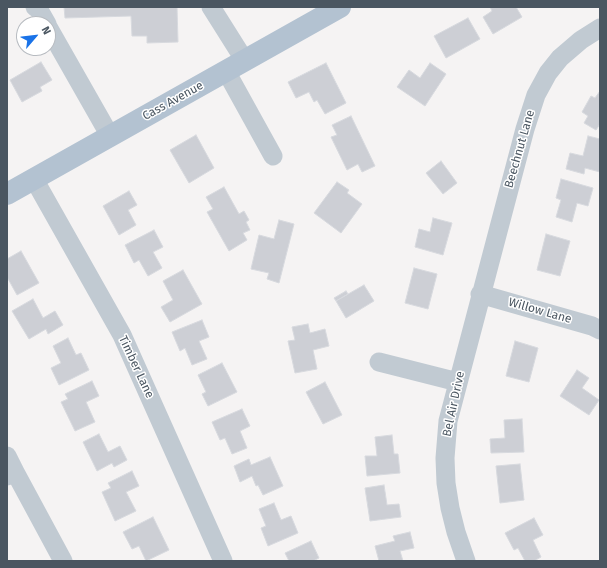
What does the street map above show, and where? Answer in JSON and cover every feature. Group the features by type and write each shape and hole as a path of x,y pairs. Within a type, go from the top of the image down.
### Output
{"main road":[{"name":"Cass Avenue","path":"7,194 340,7"}],"street":[{"path":"211,7 272,156"},
{"name":"Beechnut Lane","path":"480,294 524,128 536,96 548,72 560,58 581,40 600,28"},
{"path":"56,41 110,136"},
{"name":"Timber Lane","path":"34,179 122,335 223,561"},
{"name":"Willow Lane","path":"480,294 592,326 600,330"},
{"name":"Bel Air Drive","path":"466,561 456,532 446,483 446,436 448,421 480,294"},
{"path":"379,362 458,382"},
{"path":"10,468 63,561"}],"building":[{"path":"64,7 177,7 178,42 147,43 147,36 132,36 131,16 65,18"},
{"path":"490,7 516,7 522,17 493,34 483,17 492,11"},
{"path":"468,18 480,39 446,58 434,36"},
{"path":"41,62 52,80 40,87 42,91 22,102 10,80"},
{"path":"326,63 346,103 325,114 317,100 314,102 309,92 296,98 288,82"},
{"path":"430,63 446,74 425,106 397,87 409,70 420,78"},
{"path":"600,91 600,124 596,130 584,123 588,116 582,112 591,96 595,98"},
{"path":"351,116 375,166 362,172 358,164 347,170 331,137 337,135 332,125"},
{"path":"196,135 214,168 189,183 170,150"},
{"path":"588,136 600,139 600,172 585,168 584,174 566,169 570,153 583,156"},
{"path":"441,161 457,183 443,194 426,173"},
{"path":"561,179 593,188 588,206 577,203 572,222 556,217 561,200 556,198"},
{"path":"337,182 349,190 347,193 362,204 341,233 314,213"},
{"path":"224,187 239,214 244,211 249,220 246,222 250,230 243,233 247,240 229,251 207,212 213,209 206,197"},
{"path":"129,191 137,205 128,210 136,225 119,235 103,206"},
{"path":"433,218 452,223 443,255 415,247 419,229 430,232"},
{"path":"279,220 294,224 279,283 267,279 269,273 251,269 259,235 274,239"},
{"path":"154,230 163,247 153,252 162,268 148,276 139,260 134,263 125,245"},
{"path":"546,234 570,241 560,276 537,270"},
{"path":"21,251 39,283 17,295 7,277 7,259"},
{"path":"414,268 437,274 428,309 405,303"},
{"path":"183,270 202,304 170,322 161,307 173,300 163,281"},
{"path":"364,285 374,301 346,318 336,301"},
{"path":"346,291 348,294 336,301 334,298"},
{"path":"33,299 43,318 55,311 63,325 48,334 46,329 29,339 12,311"},
{"path":"202,320 209,337 199,341 207,359 192,365 185,348 180,351 172,332"},
{"path":"308,324 310,333 325,329 329,346 313,350 317,369 295,373 288,341 295,340 292,327"},
{"path":"68,338 76,355 81,353 89,370 59,385 51,368 61,363 53,346"},
{"path":"515,341 538,348 529,382 506,376"},
{"path":"222,363 237,392 208,406 202,394 206,392 198,375"},
{"path":"577,370 589,378 582,388 599,400 589,415 560,396"},
{"path":"92,381 99,396 86,402 95,422 75,431 61,402 68,399 65,394"},
{"path":"325,382 342,415 323,424 306,392"},
{"path":"242,409 250,426 240,431 247,448 232,454 225,438 220,440 212,422"},
{"path":"522,419 524,452 491,453 490,439 505,438 504,420"},
{"path":"99,434 108,452 120,446 127,460 114,467 112,463 97,471 83,442"},
{"path":"392,435 394,454 398,454 400,473 367,476 365,456 377,456 375,437"},
{"path":"270,457 283,486 263,495 258,485 256,486 252,476 240,482 234,466 249,459 251,465"},
{"path":"520,464 524,500 500,503 496,466"},
{"path":"132,471 139,486 126,492 136,511 115,521 102,492 111,488 108,483"},
{"path":"384,485 387,505 399,504 401,517 370,521 365,488"},
{"path":"274,503 281,520 291,516 298,533 268,546 261,528 266,526 259,509"},
{"path":"153,517 169,550 146,561 139,546 132,549 123,532"},
{"path":"534,518 543,535 533,540 541,557 534,561 525,561 518,548 514,550 505,533"},
{"path":"410,532 414,548 400,551 403,561 379,561 375,546 395,541 393,536"},
{"path":"311,541 319,558 313,561 289,561 285,553"}]}
